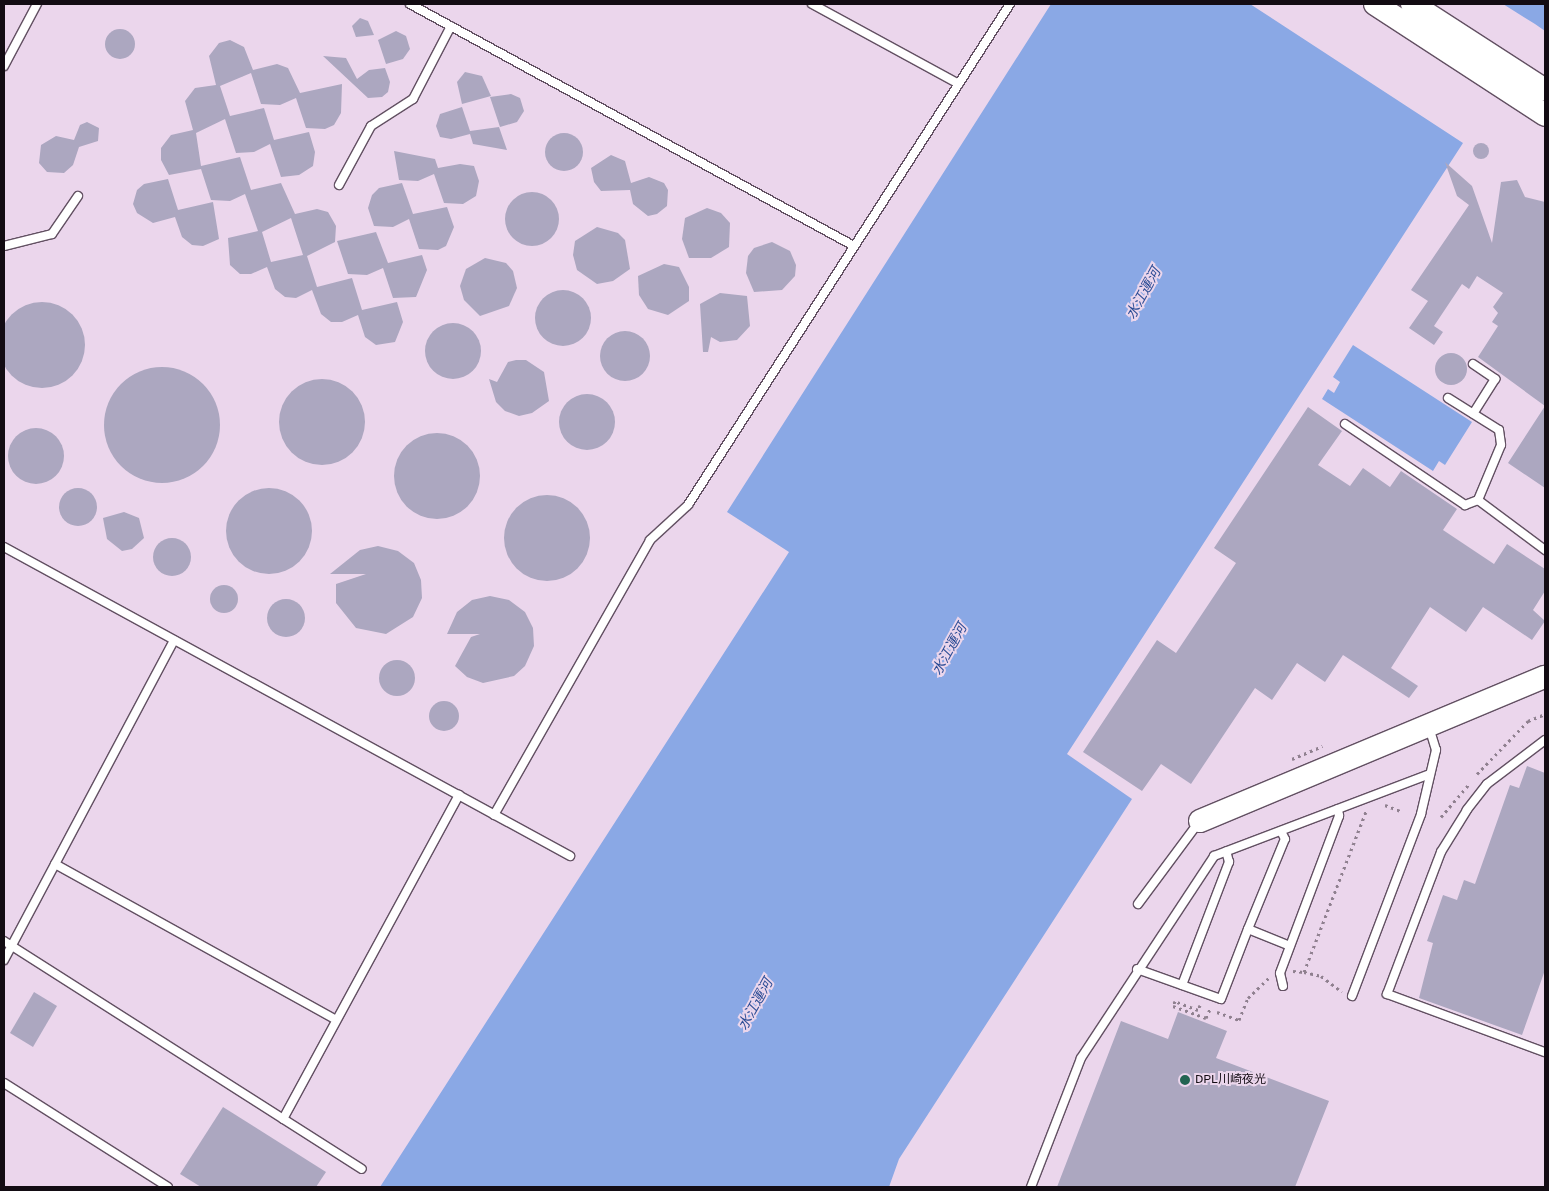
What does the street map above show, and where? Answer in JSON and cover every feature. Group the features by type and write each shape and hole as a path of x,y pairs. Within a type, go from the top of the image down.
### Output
{"street":[{"path":"1375,4 1545,115"},
{"path":"1412,4 1545,90"},
{"path":"1200,821 1545,677"}],"lane":[{"path":"4,66 37,4"},
{"path":"410,4 854,246"},
{"path":"812,4 959,84"},
{"path":"494,815 650,540 688,505 1010,4"},
{"path":"339,185 371,126 413,99 451,26"},
{"path":"4,246 52,234 78,196"},
{"path":"1472,364 1496,379 1473,414"},
{"path":"1345,424 1465,505 1478,500 1501,446 1498,430 1448,398"},
{"path":"1478,500 1545,550"},
{"path":"4,547 570,856"},
{"path":"4,960 174,640"},
{"path":"1352,996 1421,814 1436,750 1429,726"},
{"path":"1545,740 1487,784 1441,852 1387,994 1545,1052"},
{"path":"1031,1187 1081,1058 1137,969 1214,856 1430,774"},
{"path":"283,1119 459,795"},
{"path":"1283,986 1280,973 1339,816 1338,809"},
{"path":"1138,904 1200,821"},
{"path":"1137,969 1221,999 1285,839 1281,831"},
{"path":"1182,985 1229,862 1226,852"},
{"path":"55,864 336,1020"},
{"path":"1248,930 1290,946"},
{"path":"4,941 362,1169"},
{"path":"4,1083 168,1187"}],"path":[{"path":"1441,816 1528,722 1545,714"},
{"path":"1304,972 1321,976 1342,992"},
{"path":"1200,1005 1198,1010 1175,1001 1173,1006 1206,1018 1210,1009"}],"water":[{"name":"水江運河","path":"1051,4 1250,4 1463,143 1067,754 1132,799 899,1159 889,1187 380,1187 789,552 727,512"},
{"path":"1503,4 1545,4 1545,31 1535,24"},
{"path":"1353,345 1472,422 1445,465 1439,461 1433,471 1322,399 1328,389 1334,393 1340,382 1333,377"}],"building":[{"path":"360,18 368,21 374,35 356,37 352,26"},
{"path":"120,29 131,33 135,44 131,55 120,59 109,55 105,44 109,33"},
{"path":"396,31 406,36 410,49 403,59 386,64 378,40"},
{"path":"230,40 244,47 253,70 277,64 288,68 300,93 342,84 341,113 334,125 325,129 306,128 296,98 280,105 261,104 251,73 220,86 230,116 264,108 274,140 309,132 315,152 313,166 299,175 281,177 270,144 254,152 236,153 225,119 196,133 201,166 240,157 251,190 281,183 295,214 317,209 328,212 336,226 335,242 307,256 317,287 352,278 362,310 397,302 403,322 395,342 376,345 365,337 358,315 342,322 331,322 321,314 312,290 296,298 285,297 275,289 267,267 251,274 240,274 230,265 228,238 258,231 245,194 230,201 211,200 201,169 169,175 161,160 161,148 171,135 193,130 185,101 195,88 216,85 209,56 219,43","holes":["291,218 303,255 271,262 262,232"]},
{"path":"323,56 346,58 357,79 369,70 385,68 390,82 388,92 382,97 368,98"},
{"path":"465,72 482,76 491,96 462,104 457,82"},
{"path":"511,94 520,98 524,111 517,122 500,127 490,97"},
{"path":"462,107 470,131 499,127 507,150 473,144 470,134 451,139 440,137 436,126 440,114"},
{"path":"87,122 99,128 98,141 79,147 73,165 64,173 47,172 39,163 41,145 56,136 74,140 80,125"},
{"path":"564,133 577,139 583,152 577,165 564,171 551,165 545,152 551,139"},
{"path":"1478,143 1484,143 1489,148 1487,157 1478,159 1473,154 1473,148"},
{"path":"394,151 435,159 438,168 460,164 474,166 479,181 476,196 463,204 444,203 434,174 418,181 399,180"},
{"path":"611,155 625,161 631,183 649,177 664,183 668,190 667,206 657,214 648,216 633,204 630,190 601,191 594,182 591,168"},
{"path":"1445,162 1472,186 1492,243 1501,182 1517,180 1525,197 1545,202 1545,406 1478,357 1498,326 1492,322 1498,313 1493,307 1503,293 1477,276 1469,289 1462,284 1434,326 1443,332 1434,345 1409,328 1428,301 1411,290 1469,205 1457,196"},
{"path":"168,179 178,210 213,202 219,239 203,246 192,245 182,237 175,217 153,223 137,213 133,204 137,190 144,184"},
{"path":"402,183 413,214 447,207 454,227 446,246 438,250 419,249 409,219 393,227 374,226 368,208 372,195 379,188"},
{"path":"527,192 537,192 547,196 555,204 559,219 555,234 547,242 537,246 527,246 517,242 509,234 505,224 505,214 509,204 517,196"},
{"path":"707,208 721,213 730,223 729,247 711,258 689,258 682,239 685,218"},
{"path":"597,227 618,233 625,240 630,269 613,281 597,284 577,270 573,255 575,241"},
{"path":"376,232 388,263 422,255 427,270 416,297 393,298 383,268 367,275 348,274 337,241"},
{"path":"772,242 790,251 796,265 795,276 782,290 754,292 746,273 748,256 754,248"},
{"path":"485,258 506,263 513,271 517,288 509,306 480,316 464,300 460,286 466,269"},
{"path":"664,264 679,267 689,287 689,301 668,315 648,309 639,295 638,276"},
{"path":"563,290 574,292 583,298 589,307 591,318 589,329 583,338 574,344 563,346 552,344 543,338 537,329 535,318 537,307 543,298 552,292"},
{"path":"720,293 747,296 750,326 737,340 720,342 711,337 708,352 703,352 700,304"},
{"path":"42,302 58,306 72,315 81,329 85,345 81,361 72,375 58,384 42,388 26,384 12,375 3,361 -1,345 3,329 12,315 26,306"},
{"path":"448,323 458,323 473,331 479,340 481,351 479,362 473,371 458,379 448,379 437,374 430,367 425,356 425,346 430,335 437,328"},
{"path":"620,331 630,331 643,338 650,351 650,361 643,374 630,381 620,381 611,377 604,370 600,361 600,351 604,342 611,335"},
{"path":"1451,353 1462,358 1467,369 1462,380 1451,385 1440,380 1435,369 1440,358"},
{"path":"526,360 544,372 549,401 532,413 519,416 505,411 496,402 489,379 497,382 508,362"},
{"path":"162,367 184,371 194,376 203,384 211,393 216,403 220,425 216,447 211,457 203,466 194,474 184,479 162,483 140,479 130,474 121,466 113,457 108,447 104,425 108,403 113,393 121,384 130,376 140,371"},
{"path":"314,379 330,379 339,382 353,391 362,405 365,422 362,439 353,453 339,462 330,465 314,465 298,458 286,446 279,430 279,414 286,398 298,386"},
{"path":"587,394 598,396 607,402 613,411 615,422 613,433 607,442 598,448 587,450 576,448 567,442 561,433 559,422 561,411 567,402 576,396"},
{"path":"1545,406 1545,488 1508,463"},
{"path":"1308,407 1342,431 1318,465 1350,486 1363,468 1390,487 1401,471 1457,509 1443,530 1494,564 1507,544 1545,569 1545,591 1533,610 1545,621 1532,640 1483,607 1466,632 1430,607 1391,668 1418,686 1409,698 1343,655 1325,682 1297,663 1272,700 1255,688 1191,784 1161,764 1142,791 1083,752 1157,640 1176,653 1236,563 1214,548"},
{"path":"36,428 47,430 56,436 62,445 64,456 62,467 56,476 47,482 36,484 25,482 16,476 10,467 8,456 10,445 16,436 25,430"},
{"path":"429,433 445,433 454,436 468,445 477,459 480,476 477,493 468,507 454,516 445,519 429,519 413,512 401,500 394,484 394,468 401,452 413,440"},
{"path":"78,488 91,494 97,507 91,520 78,526 65,520 59,507 65,494"},
{"path":"261,488 277,488 286,491 300,500 309,514 312,531 309,548 300,562 286,571 277,574 261,574 245,567 233,555 226,539 226,523 233,507 245,495"},
{"path":"539,495 555,495 564,498 578,507 587,521 590,538 587,555 578,569 564,578 555,581 539,581 523,574 511,562 504,546 504,530 511,514 523,502"},
{"path":"124,512 139,518 144,538 132,549 122,551 107,539 103,518"},
{"path":"172,538 185,544 191,557 185,570 172,576 159,570 153,557 159,544"},
{"path":"378,546 398,551 414,563 421,580 422,598 413,617 386,634 356,628 336,603 336,584 366,574 330,574 360,550"},
{"path":"224,585 234,589 238,599 234,609 224,613 214,609 210,599 214,589"},
{"path":"490,596 509,600 525,612 533,628 534,646 525,666 514,676 483,683 467,677 455,666 471,637 480,634 447,634 457,612 472,600"},
{"path":"286,599 299,605 305,618 299,631 286,637 273,631 267,618 273,605"},
{"path":"397,660 404,661 410,665 414,671 414,685 410,691 404,695 397,696 390,695 384,691 380,685 379,678 380,671 384,665 390,661"},
{"path":"444,701 455,705 459,716 455,727 444,731 433,727 429,716 433,705"},
{"path":"1527,766 1545,773 1545,970 1522,1035 1419,998 1433,943 1427,941 1443,895 1457,900 1464,880 1475,884 1510,785 1519,788"},
{"path":"34,992 57,1006 33,1047 10,1033"},
{"name":"DPL川崎夜光","path":"1178,1012 1227,1031 1216,1058 1329,1101 1295,1187 1057,1187 1121,1021 1168,1039"},
{"path":"223,1107 326,1172 316,1187 201,1187 180,1174"}],"place":[{"name":"DPL川崎夜光","path":"1185,1080"}]}
